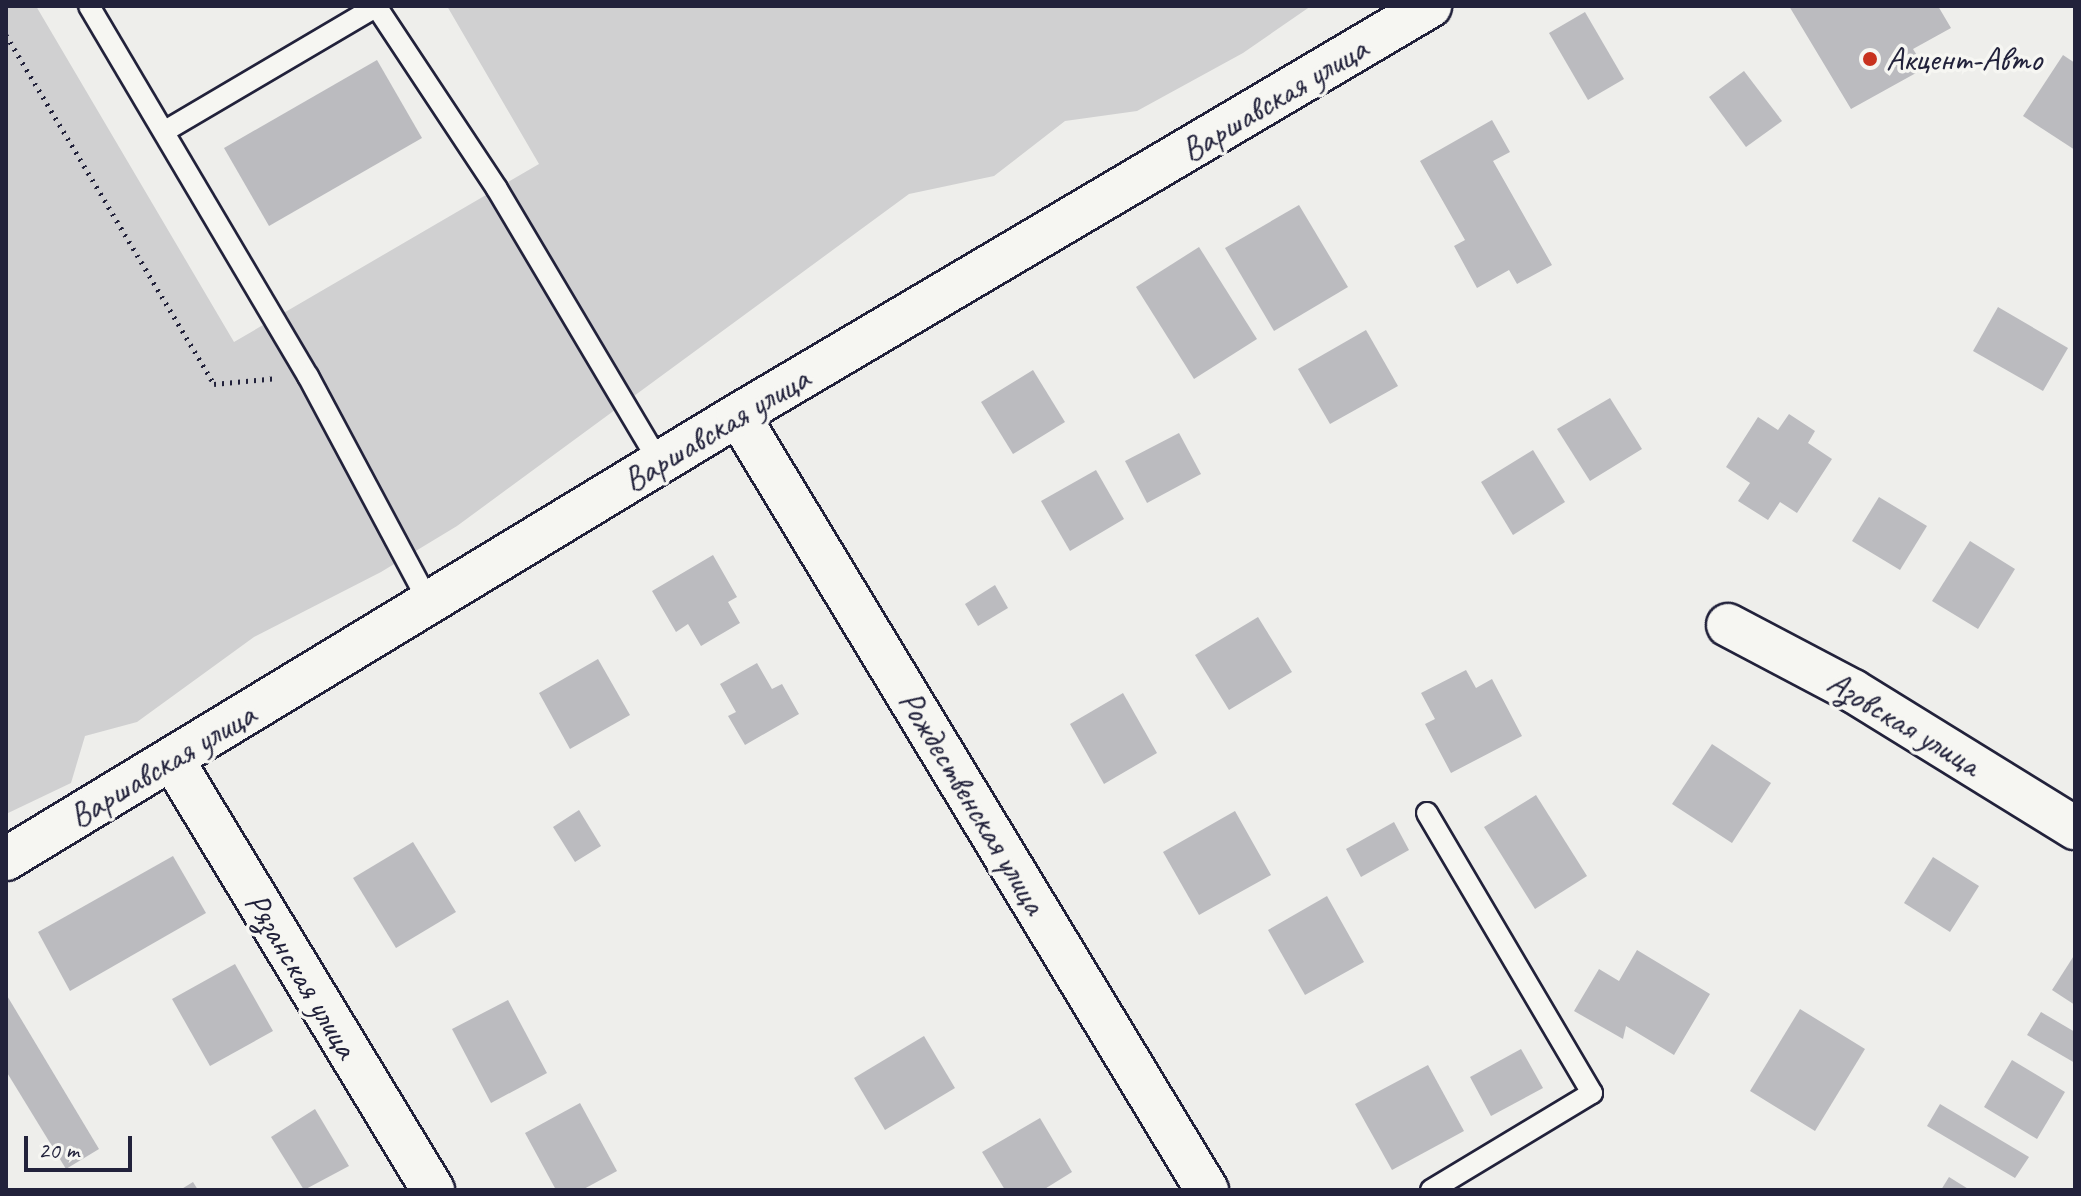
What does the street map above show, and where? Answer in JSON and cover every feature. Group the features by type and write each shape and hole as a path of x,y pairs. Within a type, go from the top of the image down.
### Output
{"street":[{"name":"Варшавская улица","path":"6,859 659,462 1430,6"},
{"name":"Рождественская улица","path":"738,415 1207,1190"},
{"name":"Азовская улица","path":"1728,625 1853,691 2075,828"},
{"name":"Рязанская улица","path":"172,759 433,1190"}],"lane":[{"path":"89,6 308,376 429,603"},
{"path":"165,131 376,6 497,189 659,462"},
{"path":"1427,813 1592,1093 1431,1190"}],"path":[{"path":"6,35 214,384 308,376"}],"shaded area":[{"path":"6,6 36,6 234,342 539,164 447,6 1311,6 1243,53 1137,111 1065,121 994,176 909,194 457,526 381,572 254,637 137,722 85,736 71,783 6,814"}],"building":[{"name":"Акцент-Авто","path":"1789,6 1938,6 1951,28 1913,49 1925,68 1851,109"},
{"path":"1585,12 1624,79 1588,100 1549,33"},
{"path":"2063,55 2075,63 2075,150 2023,116"},
{"path":"377,60 422,138 269,226 224,148"},
{"path":"1744,71 1782,121 1746,147 1709,97"},
{"path":"1492,120 1510,152 1493,161 1552,265 1517,284 1509,270 1477,288 1454,246 1465,240 1420,161"},
{"path":"1299,205 1348,287 1274,331 1225,248"},
{"path":"1199,247 1257,339 1194,379 1136,287"},
{"path":"1998,307 2068,348 2043,391 1973,351"},
{"path":"1366,330 1398,386 1330,424 1298,369"},
{"path":"1033,370 1065,422 1013,454 981,402"},
{"path":"1610,398 1642,449 1590,481 1557,429"},
{"path":"1789,414 1815,431 1808,443 1832,459 1797,513 1780,502 1768,520 1738,501 1750,483 1726,467 1758,417 1778,430"},
{"path":"1179,433 1201,474 1147,503 1125,461"},
{"path":"1533,450 1565,502 1513,535 1481,482"},
{"path":"1096,470 1124,519 1070,551 1041,501"},
{"path":"1879,497 1927,526 1900,570 1852,541"},
{"path":"1970,541 2015,569 1978,629 1932,601"},
{"path":"713,555 737,597 728,602 740,623 701,646 688,624 676,632 652,591"},
{"path":"995,585 1008,608 978,626 965,604"},
{"path":"1258,617 1292,672 1229,710 1195,655"},
{"path":"598,659 630,715 570,749 539,693"},
{"path":"757,663 772,689 782,684 799,714 745,745 728,716 736,712 720,684"},
{"path":"1466,670 1476,688 1492,679 1522,736 1451,773 1425,724 1435,719 1421,693"},
{"path":"1123,693 1157,753 1104,784 1070,724"},
{"path":"1712,744 1771,783 1732,843 1672,804"},
{"path":"1536,795 1587,876 1535,909 1484,827"},
{"path":"579,810 601,846 575,862 553,827"},
{"path":"1235,811 1271,875 1199,915 1163,852"},
{"path":"1394,822 1409,850 1361,877 1346,849"},
{"path":"413,842 456,912 396,948 353,878"},
{"path":"173,856 206,913 70,991 38,932"},
{"path":"1933,857 1979,886 1950,932 1904,903"},
{"path":"1327,896 1364,962 1305,995 1268,930"},
{"path":"1637,950 1710,994 1674,1055 1626,1026 1623,1039 1574,1011 1599,969 1619,981"},
{"path":"2075,954 2075,1005 2052,990"},
{"path":"235,964 273,1031 210,1066 172,999"},
{"path":"6,994 99,1149 66,1169 6,1071"},
{"path":"508,1000 547,1073 491,1103 452,1029"},
{"path":"1800,1009 1865,1049 1815,1131 1750,1091"},
{"path":"2041,1012 2075,1032 2075,1063 2027,1035"},
{"path":"924,1036 955,1088 885,1130 854,1078"},
{"path":"1521,1049 1543,1088 1491,1116 1470,1077"},
{"path":"2012,1060 2065,1092 2037,1139 1984,1107"},
{"path":"1428,1065 1464,1131 1392,1170 1355,1104"},
{"path":"580,1103 617,1171 582,1190 556,1190 525,1133"},
{"path":"1940,1104 2029,1157 2015,1178 1927,1126"},
{"path":"315,1109 349,1166 304,1190 271,1137"},
{"path":"1040,1118 1072,1172 1043,1190 1005,1190 982,1152"},
{"path":"1949,1177 1970,1190 1941,1190"},
{"path":"193,1182 198,1190 180,1190"}],"place":[{"name":"Акцент-Авто","path":"1870,59"}]}
